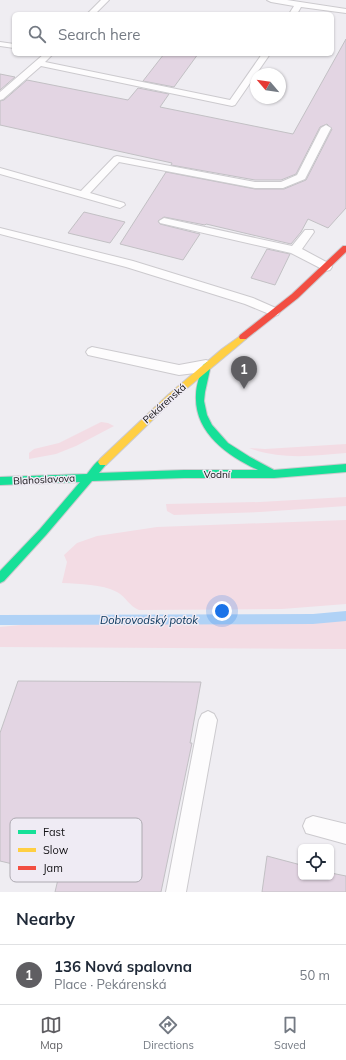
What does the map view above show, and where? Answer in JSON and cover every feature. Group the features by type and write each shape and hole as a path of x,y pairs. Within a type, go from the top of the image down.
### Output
{"street":[{"name":"Pekárenská","path":"0,578 43,532 89,477 135,428 207,365 295,296 346,248"},
{"path":"207,365 200,400 202,414 212,436 230,450 274,474"},
{"name":"Vodní","path":"89,477 184,474 274,474 346,468"},
{"name":"Blahoslavova","path":"0,481 89,477"}],"lane":[{"path":"92,12 105,0"},
{"path":"272,0 346,12"},
{"path":"294,12 299,4"},
{"path":"0,44 12,46"},
{"path":"0,97 47,56"},
{"path":"39,63 232,103 265,56"},
{"path":"83,194 117,160 255,185 283,185 300,177 326,128"},
{"path":"0,171 120,205"},
{"path":"164,221 296,250 326,266"},
{"path":"0,231 129,264 250,301 274,312"},
{"path":"296,250 309,232"},
{"path":"92,352 179,370 207,365"},
{"path":"176,892 208,720"},
{"path":"313,826 346,834"}],"shaded area":[{"path":"101,422 114,426 76,446 56,454 29,459 29,453 34,449 59,443"},
{"path":"346,444 346,453 309,456 285,456 261,452 249,448 265,449"},
{"path":"346,497 346,506 260,512 174,515 167,511 166,504 260,502"},
{"path":"346,520 346,604 282,609 139,610 120,594 111,589 91,585 62,583 67,562 64,555 77,543 97,536 157,527"},
{"path":"346,620 346,649 0,647 0,627 30,624 272,624 314,623"}],"building":[{"path":"346,39 346,208 328,228 308,219 301,232 291,244 206,224 164,217 158,221 160,224 200,234 183,260 120,244 166,172 255,189 284,189 306,180 332,129 327,124 320,127 296,174 281,180 255,180 171,165 172,163 0,125 0,101 4,100 27,80 128,100 138,88 169,94 160,107 293,134"},
{"path":"162,56 197,56 174,87 143,81"},
{"path":"0,74 15,77 0,90"},
{"path":"84,212 125,222 110,243 68,233"},
{"path":"267,249 290,254 275,285 251,278"},
{"path":"18,681 201,682 190,743 192,743 161,892 55,892 57,882 142,882 142,818 10,818 10,863 0,861 0,733"},
{"path":"267,856 298,864 298,880 334,880 334,874 346,876 346,892 262,892"}],"waterway":[{"name":"Dobrovodský potok","path":"0,620 313,619 346,616"}],"traffic: fast":[{"path":"207,365 200,392 200,401 203,415 208,426 215,437 224,446 246,460 270,472"},
{"path":"0,578 43,532 103,462"},
{"path":"0,481 184,474 274,474 346,468"}],"traffic: slow":[{"path":"103,462 171,397 243,337"}],"traffic: jam":[{"path":"243,337 295,296 346,248"}],"place":[{"name":"136 Nová spalovna","path":"244,389"}]}
